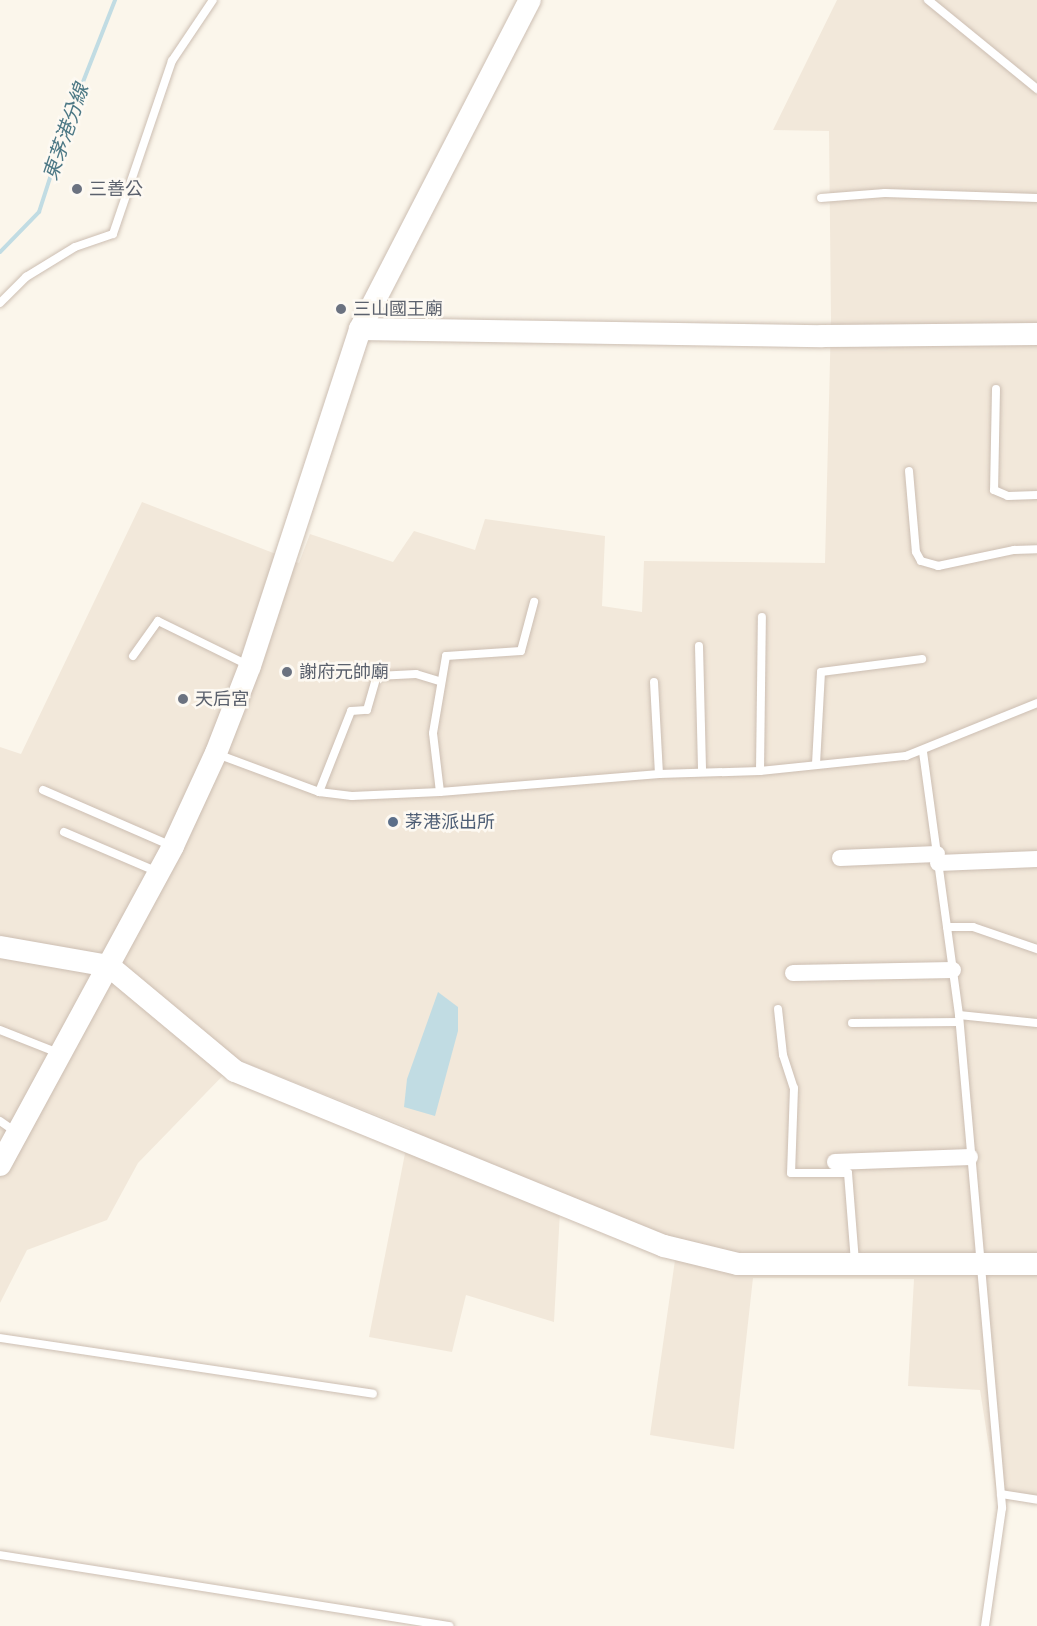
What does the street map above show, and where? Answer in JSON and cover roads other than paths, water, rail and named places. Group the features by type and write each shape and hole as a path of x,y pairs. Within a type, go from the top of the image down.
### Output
{"street":[{"path":"0,1165 8,1127 62,1055 173,846 216,753 250,666 360,328 530,0"},
{"path":"360,328 822,336 1037,334"},
{"path":"840,858 1037,859"},
{"path":"0,947 108,966 235,1071 269,1088 664,1246 738,1264 856,1266 1037,1264"},
{"path":"793,973 953,970"},
{"path":"835,1162 970,1157"}],"lane":[{"path":"0,303 26,277 75,247 113,234 172,61 213,0"},
{"path":"928,0 1037,89"},
{"path":"821,198 885,193 1037,198"},
{"path":"996,389 994,490 1008,496 1037,495"},
{"path":"909,471 916,552 921,561 938,566 1014,550 1037,549"},
{"path":"440,792 433,733 438,681 446,656 521,651 534,602"},
{"path":"760,771 762,617"},
{"path":"133,656 158,621 250,666"},
{"path":"699,646 702,772"},
{"path":"816,764 821,672 922,659"},
{"path":"319,792 351,711 367,710 377,676 416,674 438,681"},
{"path":"654,682 659,774"},
{"path":"216,753 319,792 352,796 440,792 659,774 760,771 923,752 1037,703"},
{"path":"923,752 959,1018 979,1266 1001,1494 985,1626"},
{"path":"43,790 173,846"},
{"path":"64,832 158,872"},
{"path":"947,927 973,927 1037,949"},
{"path":"777,1009 783,1055 794,1088 791,1173 848,1173 856,1266"},
{"path":"852,1023 959,1018 1037,1023"},
{"path":"0,1030 62,1055"},
{"path":"0,1338 373,1394"},
{"path":"1001,1494 1037,1500"},
{"path":"0,1555 449,1626"}],"water":[{"path":"438,992 458,1007 458,1031 435,1116 404,1107 407,1079"}],"waterway":[{"name":"東茅港分線","path":"0,252 39,212 72,110 115,0"}],"place":[{"name":"三善公","path":"77,189"},
{"name":"三山國王廟","path":"341,309"},
{"name":"謝府元帥廟","path":"287,672"},
{"name":"天后宮","path":"183,699"},
{"name":"茅港派出所","path":"393,822"}]}
